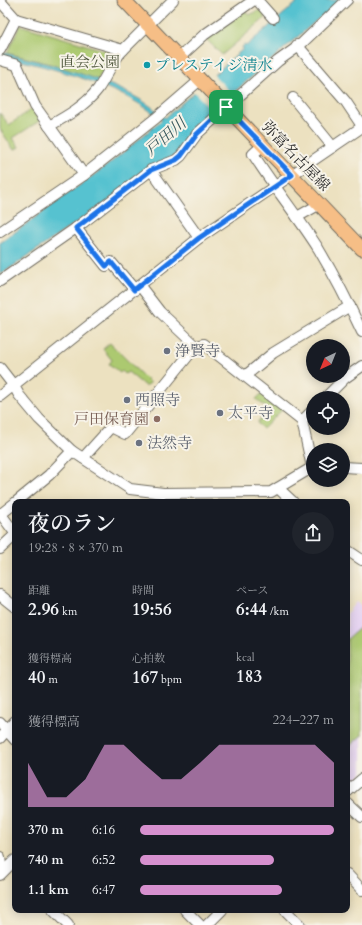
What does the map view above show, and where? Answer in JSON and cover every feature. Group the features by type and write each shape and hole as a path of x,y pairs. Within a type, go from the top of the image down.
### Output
{"main road":[{"name":"弥富名古屋線","path":"124,0 362,249"}],"street":[{"path":"49,126 73,112 100,85 123,50 173,0"},
{"path":"180,58 204,35 241,4 254,0"},
{"path":"257,0 273,18"},
{"path":"0,282 76,228 151,170 176,160 181,156 197,134 225,106 298,45 347,0"},
{"path":"0,1 16,19 123,50"},
{"path":"0,50 16,19"},
{"path":"0,396 199,238 362,127 346,102 298,45"},
{"path":"0,60 17,65 35,106 84,175"},
{"path":"0,232 84,175 201,81"},
{"path":"293,98 334,147"},
{"path":"263,145 253,154 274,187 318,248 350,306 362,332"},
{"path":"151,170 199,238"},
{"path":"297,217 320,204"},
{"path":"76,228 106,266 111,262 196,346"},
{"path":"245,376 273,353 350,306"},
{"path":"83,458 112,427 125,434 196,346 204,344 302,420 307,443"},
{"path":"332,391 345,378 362,366"},
{"path":"0,368 19,395 39,419 72,451 130,489 161,498 247,492 271,492 278,488 281,484 306,470"},
{"path":"302,420 306,416"},
{"path":"19,499 49,475 72,451"},
{"path":"350,467 362,468"},
{"path":"278,488 290,499"},
{"path":"247,492 251,499"},
{"path":"12,504 0,513 12,530"},
{"path":"0,549 12,537"},
{"path":"350,552 362,560"},
{"path":"1,597 12,605"},
{"path":"12,723 2,731 12,738"},
{"path":"350,789 362,779"},
{"path":"350,806 362,817"},
{"path":"350,877 362,890"},
{"path":"56,913 68,925"},
{"path":"188,913 200,925"},
{"path":"207,925 219,913"},
{"path":"288,913 300,925"}],"shaded area":[{"path":"356,602 362,606 362,773 350,783 350,609"}],"green space":[{"path":"263,9 265,12 264,19 222,55 205,38 245,10 249,15"},
{"name":"直会公園","path":"20,25 110,52 112,57 97,81 58,66 7,53"},
{"path":"33,108 41,120 13,138 19,147 14,150 0,129 0,113 9,125"},
{"path":"110,343 150,383 146,387 128,372 125,374 122,371 120,373 109,364 112,360 103,349"},
{"path":"262,393 283,409 263,429 257,423 268,409 256,399"},
{"path":"362,626 362,735 350,745 350,636"}],"water":[{"name":"戸田川","path":"300,0 340,0 328,11 329,12 326,15 324,14 203,119 184,147 175,155 0,275 0,243 109,164 162,120 146,108 127,97 86,79 0,56 0,52 64,69 109,84 149,105 165,118 243,49 242,47 245,45 246,46"}],"pier":[{"path":"213,74 232,94 214,112 193,91"}],"place":[{"name":"プレステイジ清水","path":"147,65"},
{"name":"浄賢寺","path":"167,351"},
{"name":"西照寺","path":"127,400"},
{"name":"太平寺","path":"220,413"},
{"name":"戸田保育園","path":"157,419"},
{"name":"法然寺","path":"139,443"}],"route":[{"path":"226,107 292,175 199,238 134,290 111,262 106,266 76,228 151,170 176,160 181,156 189,148 197,134 226,107"}]}
